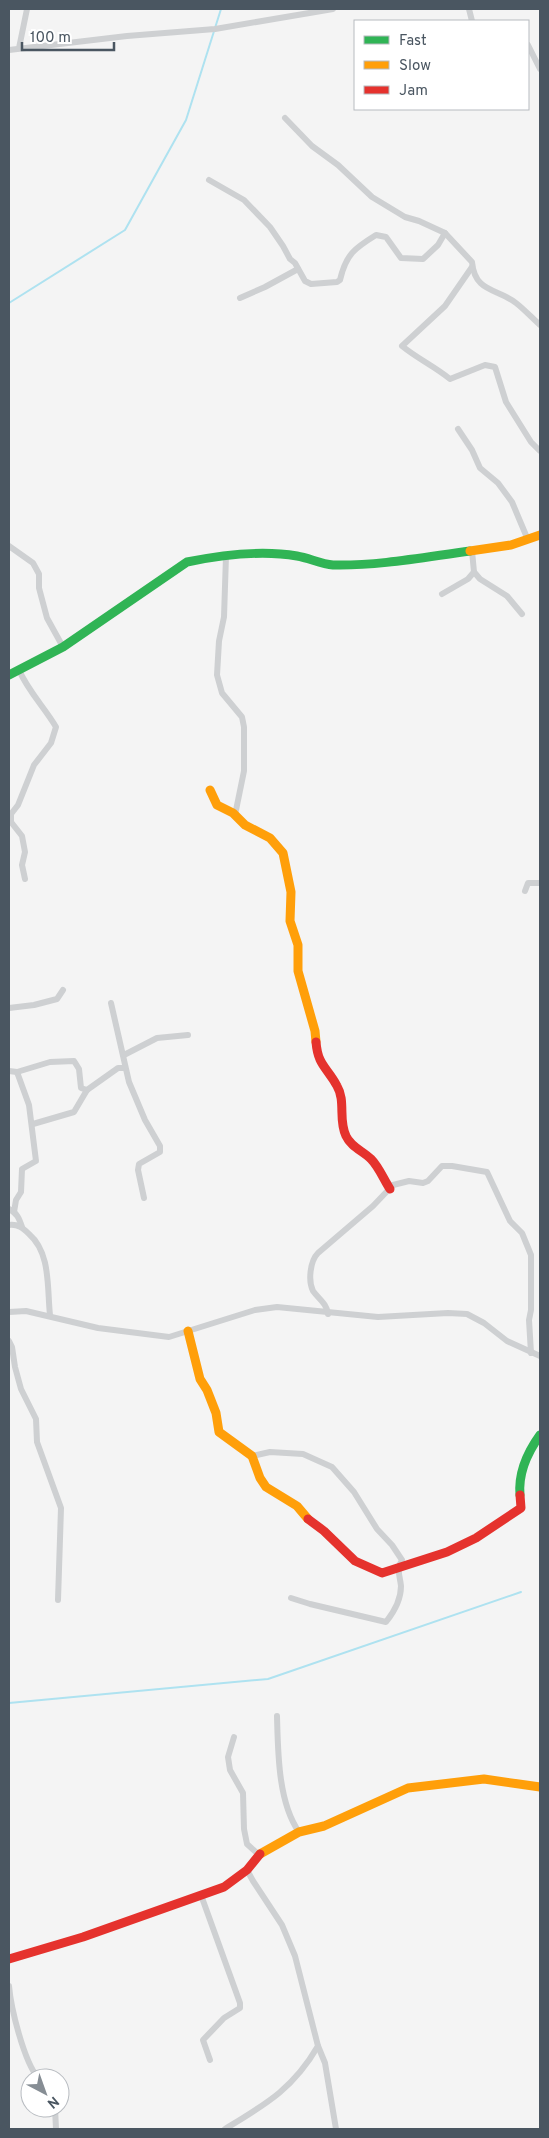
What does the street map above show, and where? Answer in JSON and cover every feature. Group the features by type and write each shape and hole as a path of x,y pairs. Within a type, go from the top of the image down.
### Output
{"street":[{"path":"19,48 27,9"},
{"path":"9,50 215,29 333,9"},
{"path":"529,47 540,69"},
{"path":"285,118 312,146 338,165 372,197 406,217 444,233 472,262 472,267 483,287 516,303 540,325"},
{"path":"209,180 222,189 235,193 244,200 270,227 305,281 311,284 337,282 340,280 348,256 356,247 376,235 386,238 401,258 423,259 438,245 444,233"},
{"path":"472,267 445,306 402,346 422,363 436,368 450,379 485,365 495,367 506,402 531,442 540,451"},
{"path":"240,298 298,269"},
{"path":"458,429 472,450 480,468 498,483 512,502 528,540"},
{"path":"9,675 63,647 187,562 211,557 274,554 297,556 332,565 398,561 510,545 540,535"},
{"path":"9,546 33,563 39,574 39,588 47,618 63,647"},
{"path":"472,551 474,572 480,579 507,596 522,614"},
{"path":"226,556 224,617 219,641 217,675 222,693 242,717 244,727 244,770 235,815"},
{"path":"442,594 468,580 474,572"},
{"path":"20,670 25,684 45,708 56,727 51,743 34,765 18,805 12,814 11,822 22,836 25,852 22,865 25,879"},
{"path":"210,790 217,805 225,807 245,825 270,838 283,853 291,892 290,921 298,945 298,971 315,1031 317,1053 322,1064 338,1087 341,1097 342,1126 346,1137 358,1150 371,1159 390,1189"},
{"path":"525,891 528,884 540,883"},
{"path":"9,1008 34,1005 57,999 63,990"},
{"path":"111,1003 114,1022 124,1055 125,1068 144,1120 160,1146 160,1152 139,1164 138,1170 144,1198"},
{"path":"124,1055 157,1038 188,1035"},
{"path":"9,1071 17,1072 50,1062 74,1061 79,1069 81,1088 87,1090"},
{"path":"33,1124 74,1112 87,1090 118,1068 125,1068"},
{"path":"17,1072 25,1090 33,1124 36,1161 22,1169 21,1192 12,1210 20,1219 22,1227"},
{"path":"328,1314 327,1307 312,1289 311,1269 314,1257 390,1189 401,1182 424,1183 442,1166 487,1172 510,1221 522,1232 531,1255 531,1310 529,1320 531,1353"},
{"path":"9,1225 14,1224 22,1227 41,1246 45,1260 50,1315"},
{"path":"9,1312 26,1311 50,1315 98,1328 169,1337 255,1310 277,1308 305,1309 328,1314 378,1318 448,1313 467,1314 484,1323 507,1341 540,1356"},
{"path":"188,1331 200,1379 207,1390 216,1413 219,1432 252,1456 260,1478 266,1487 297,1506 309,1521 324,1530 355,1561 382,1573 398,1566 448,1552 476,1538 521,1508 519,1480 529,1450 540,1435"},
{"path":"9,1341 12,1347 12,1364 21,1389 36,1419 37,1442 61,1508 58,1600"},
{"path":"252,1456 270,1452 303,1454 332,1467 354,1492 377,1529 402,1560 398,1566 401,1588 396,1610 386,1622 291,1598"},
{"path":"277,1716 281,1777 292,1822 299,1832"},
{"path":"234,1737 228,1757 230,1770 243,1794 246,1844 259,1854"},
{"path":"9,1958 83,1937 224,1887 247,1870 259,1854 299,1832 324,1826 408,1788 484,1779 540,1787"},
{"path":"247,1870 282,1925 295,1956 318,2046 325,2063 336,2129"},
{"path":"201,1895 240,2003 240,2008 224,2018 203,2040 210,2060"},
{"path":"9,1986 20,2036 32,2068"},
{"path":"227,2128 271,2101 305,2068 318,2046"}],"waterway":[{"path":"9,303 125,230 186,120 221,9"},
{"path":"9,1703 268,1679 521,1592"}],"traffic: fast":[{"path":"9,675 63,647 187,562 228,555 270,553 297,556 333,565 350,565 402,561 470,551"},
{"path":"520,1495 520,1478 524,1463 540,1435"}],"traffic: slow":[{"path":"470,551 511,545 540,535"},
{"path":"210,790 217,805 233,813 245,825 270,838 283,853 291,892 290,921 298,945 298,971 315,1031 316,1042"},
{"path":"188,1331 200,1379 207,1390 216,1413 219,1432 252,1456 260,1478 266,1487 297,1506 308,1519"},
{"path":"260,1854 299,1832 324,1826 408,1788 484,1779 540,1787"}],"traffic: jam":[{"path":"316,1042 321,1061 340,1092 342,1124 346,1136 357,1149 374,1162 390,1189"},
{"path":"308,1519 324,1531 355,1561 382,1573 447,1552 476,1538 521,1508 520,1495"},
{"path":"9,1959 83,1937 224,1887 247,1870 260,1854"}]}
